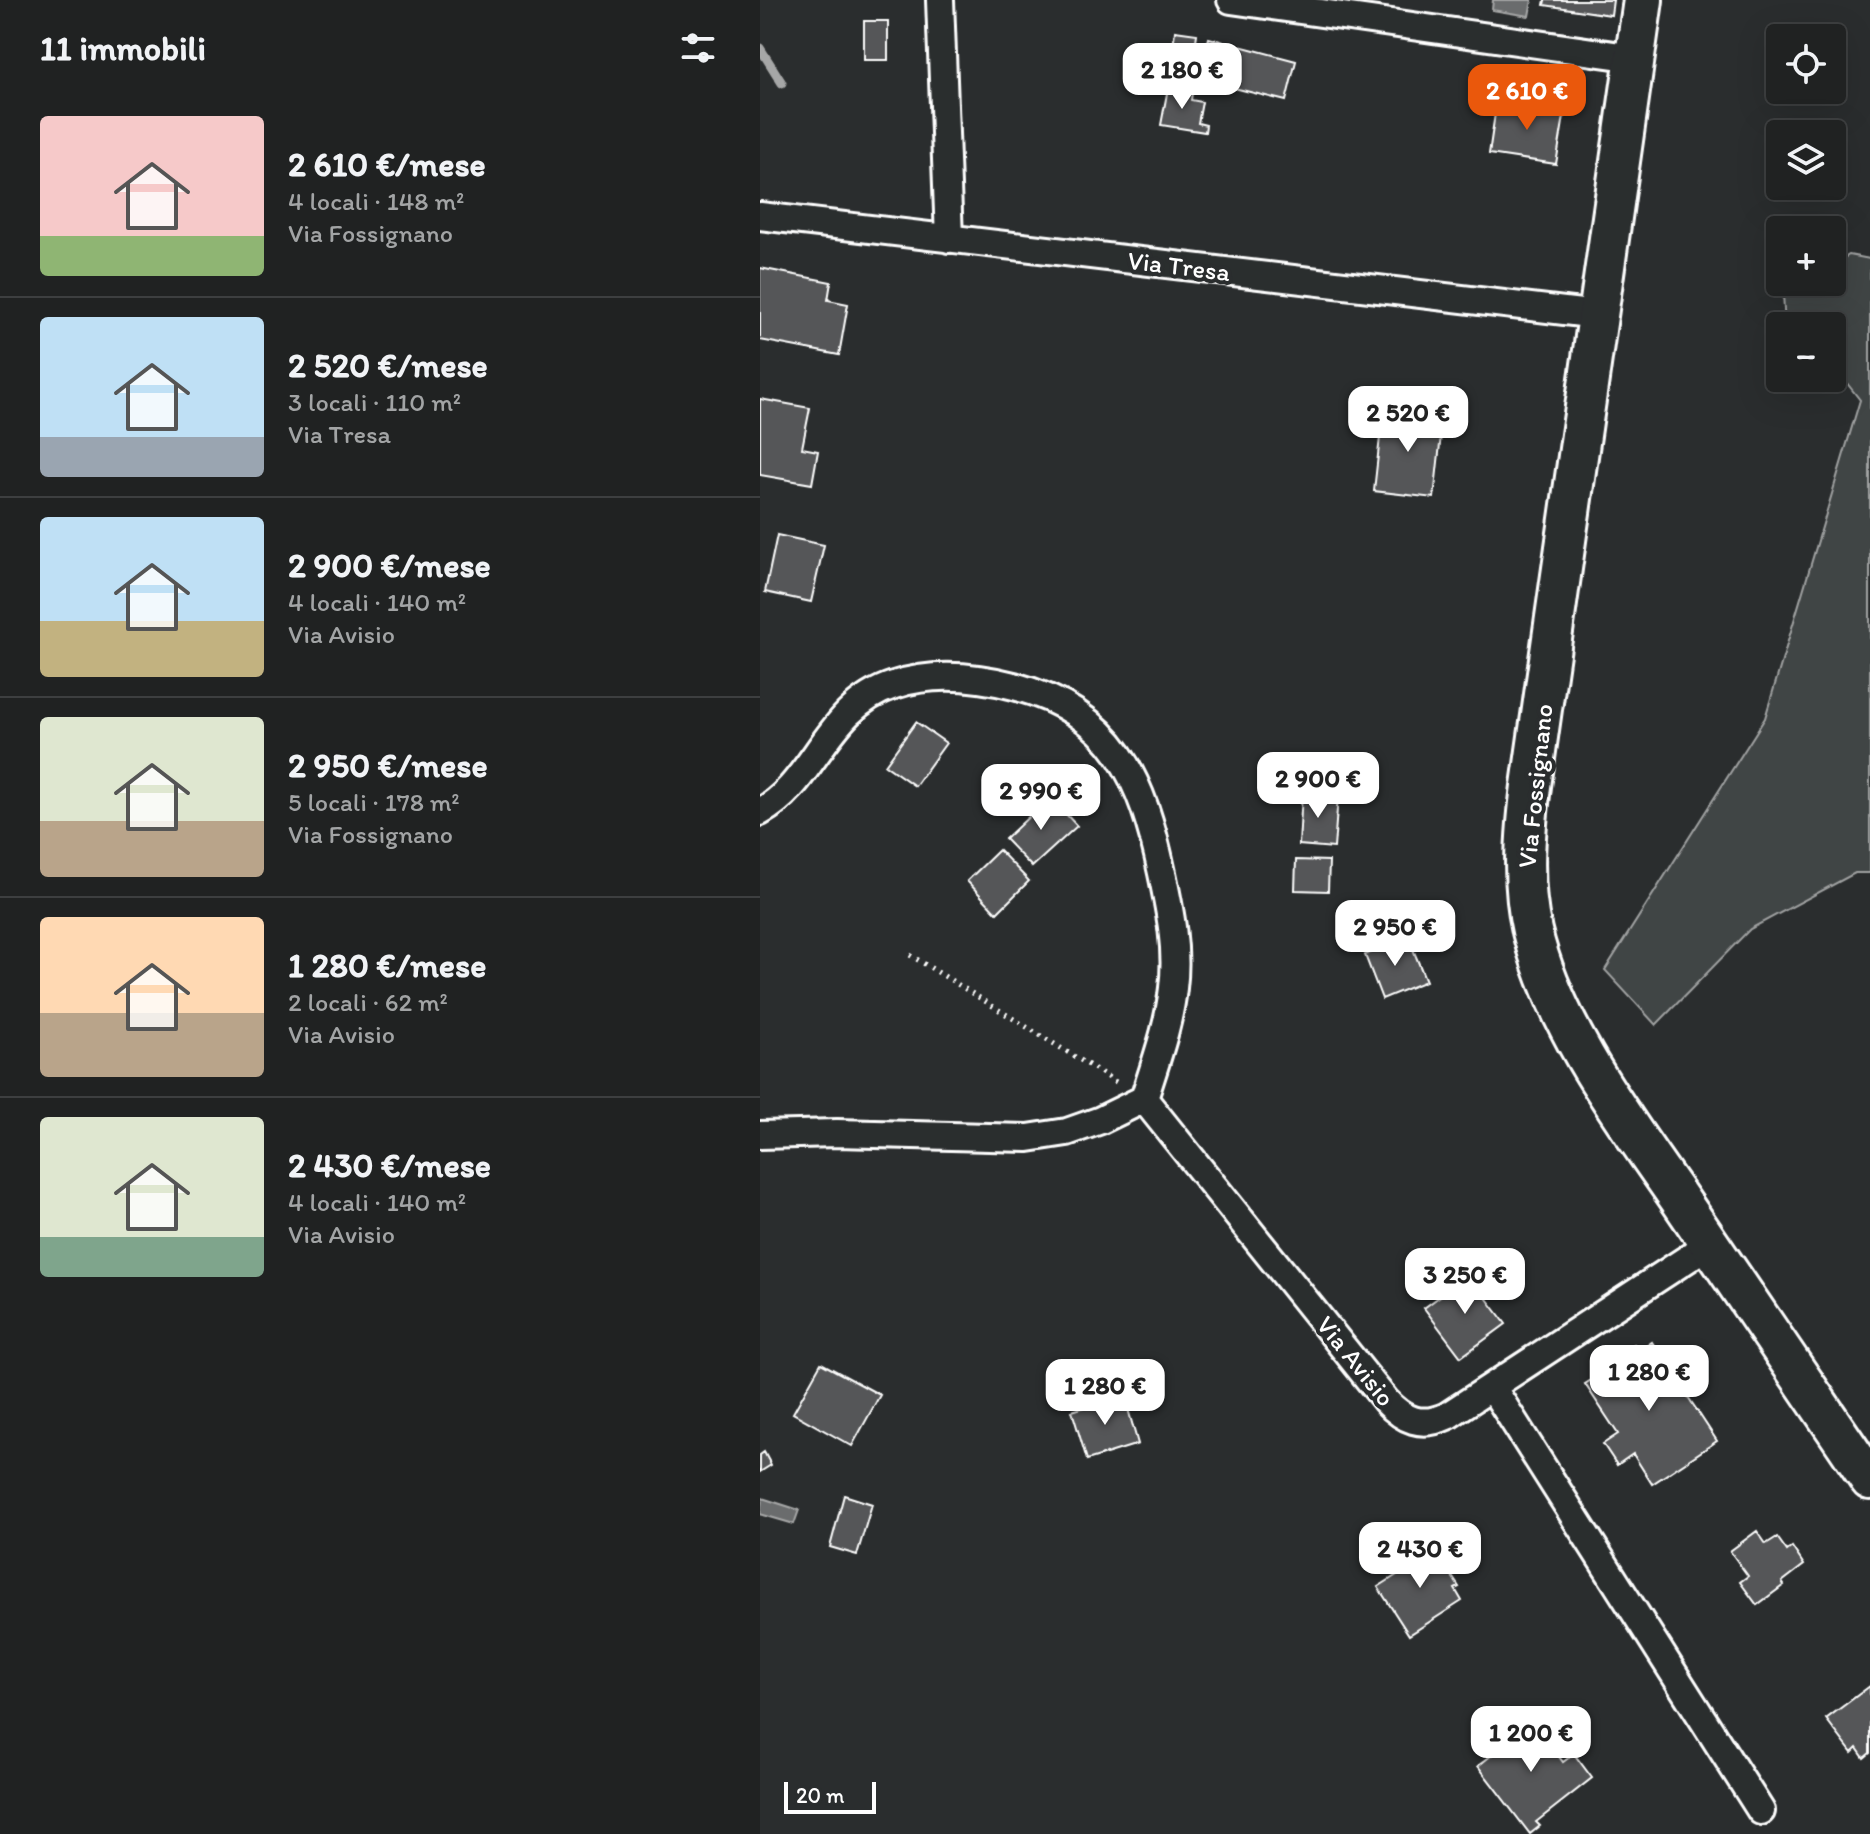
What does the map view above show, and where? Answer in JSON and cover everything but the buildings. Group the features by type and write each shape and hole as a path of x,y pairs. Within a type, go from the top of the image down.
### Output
{"street":[{"path":"940,0 949,239"},
{"path":"1231,0 1635,58"},
{"name":"Via Fossignano","path":"1643,0 1531,786 1525,847 1528,906 1539,956 1579,1043 1608,1095 1870,1480"},
{"name":"Via Tresa","path":"760,216 1598,315"},
{"path":"760,812 787,792 837,724 876,692 926,678 966,678 1039,694 1088,722 1115,748 1140,791 1151,824 1171,914 1175,960 1171,1008 1144,1099 1082,1127 1028,1138 837,1133 760,1135"},
{"name":"Via Avisio","path":"1144,1099 1386,1401 1402,1416 1419,1423 1439,1420 1710,1244"},
{"path":"1492,1387 1761,1811"}],"path":[{"path":"910,955 1144,1099"}],"shaded area":[{"path":"1493,0 1532,0 1529,16 1492,10"},
{"path":"1846,257 1870,259 1870,873 1855,873 1750,929 1656,1025 1605,970 1765,718 1860,400 1846,382 1846,312 1784,312 1783,296 1846,296"},
{"path":"762,1498 799,1510 794,1524 760,1514"}],"waterway":[{"path":"760,48 782,83"}]}
